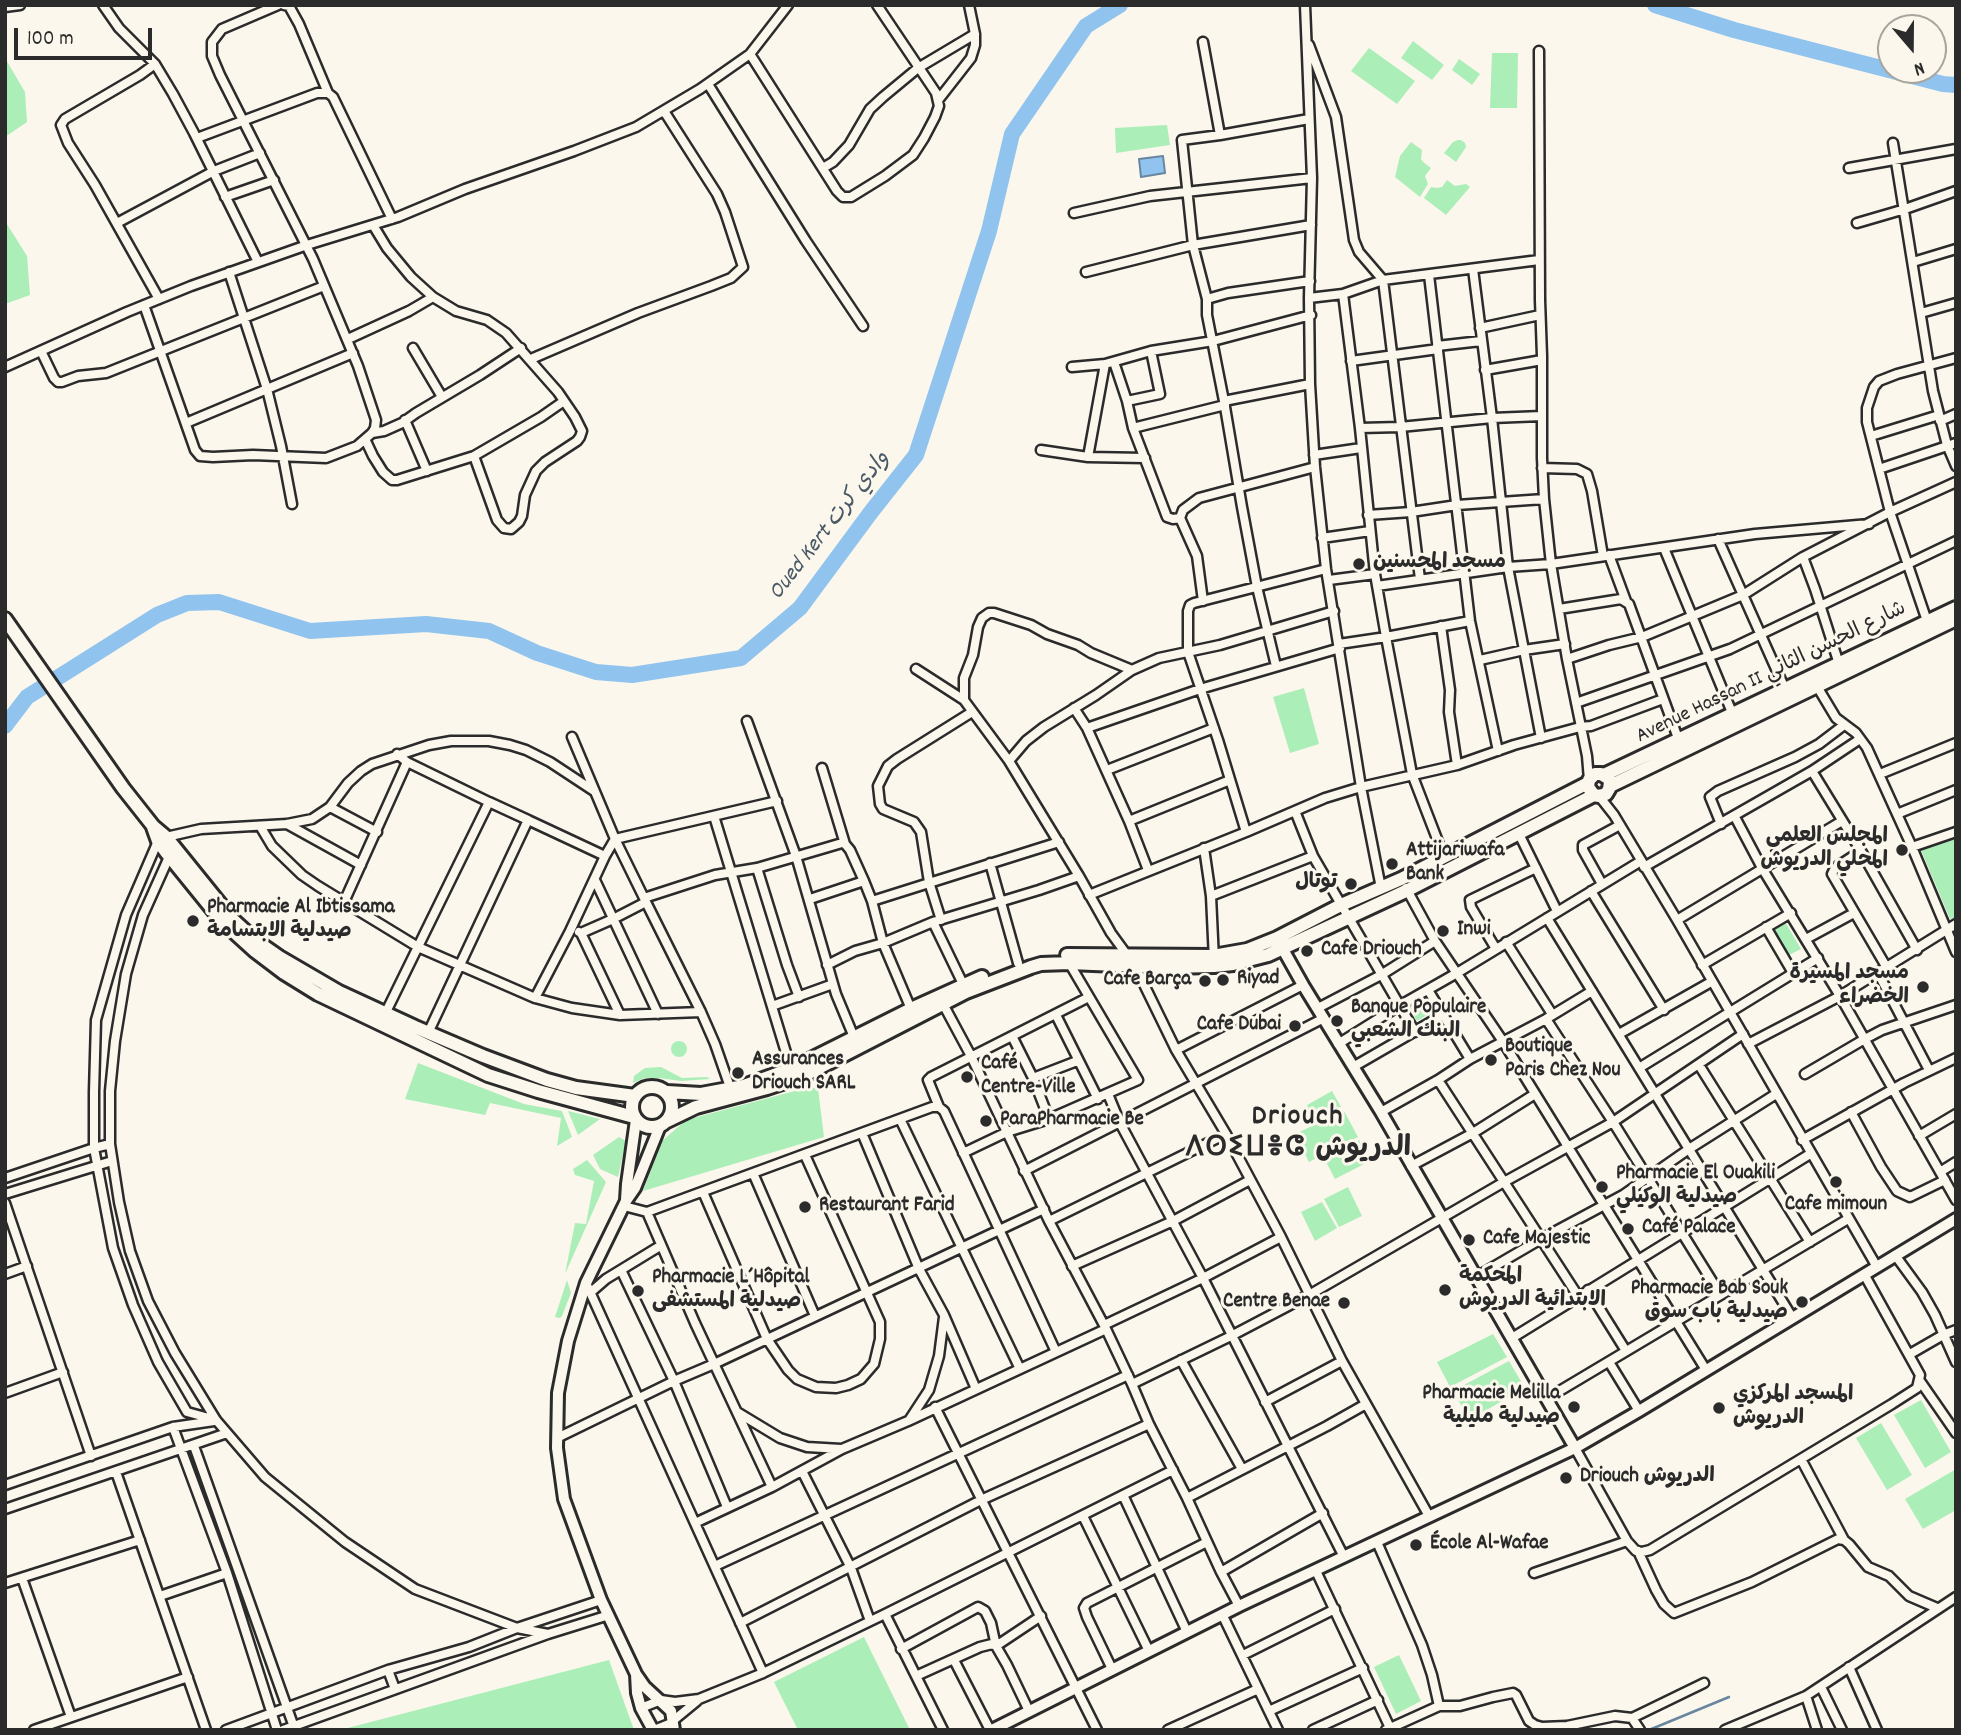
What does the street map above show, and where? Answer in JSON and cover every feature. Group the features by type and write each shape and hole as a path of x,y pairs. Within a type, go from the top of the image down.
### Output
{"main road":[{"name":"Avenue Hassan II شارع الحسن الثاني","path":"667,1092 701,1094 731,1090 791,1069 856,1043 941,1000 963,984 1040,957 1135,966 1252,960 1341,905 1381,888 1404,884 1599,785 1679,741 1785,689 1814,681 1839,664 1956,608"},
{"path":"5,619 123,788 162,839 256,942 317,980 428,1033 547,1080 576,1088 635,1096"},
{"name":"Avenue Hassan II شارع الحسن الثاني","path":"1599,785 1814,681 1956,619"},
{"name":"Avenue Hassan II شارع الحسن الثاني","path":"1280,944 1348,918 1444,857 1516,828"},
{"path":"162,839 169,857 232,931 284,973 318,994 488,1075 635,1118 645,1126 663,1123 673,1109 667,1092 662,1088 650,1086 638,1091 632,1107 635,1118"},
{"name":"Avenue Hassan II شارع الحسن الثاني","path":"663,1123 696,1107 803,1076 911,1009 1041,964 1068,959 1126,955 1214,961"}],"street":[{"path":"5,7 20,5"},
{"path":"278,5 222,29 212,42 212,56 307,246 348,339 376,420 375,428 369,436"},
{"path":"284,5 289,6 299,24 328,93 333,97 392,219"},
{"path":"5,367 144,305 229,272 392,219 465,189 617,135 664,111 750,54 788,5"},
{"path":"877,5 939,99"},
{"path":"750,54 837,191 843,197 851,197 913,155 924,138 936,117 939,99 971,58 975,34 969,5"},
{"path":"1305,5 1312,178 1309,298 1315,467 1326,569 1361,787 1381,888"},
{"path":"105,9 128,38 155,64 197,138 258,262"},
{"path":"823,168 833,162 849,145 870,109 918,68 975,34"},
{"path":"1306,36 1336,117 1354,240 1359,252 1383,280 1420,579"},
{"path":"1203,42 1220,135"},
{"path":"1539,51 1539,260 1544,499 1551,564 1587,756 1614,815 1877,1267"},
{"path":"155,64 65,119 61,125 68,143 159,299"},
{"path":"708,83 863,326"},
{"path":"197,138 317,93 328,93"},
{"path":"531,359 638,313 732,278 743,267 717,194 664,111"},
{"path":"1276,666 1257,587 1207,315 1207,299 1192,244 1182,140 1309,120"},
{"path":"1893,143 1929,365 1940,418 1951,444 1956,467"},
{"path":"1849,169 1956,149"},
{"path":"117,223 214,171 260,153"},
{"path":"1074,213 1116,202 1312,178"},
{"path":"225,197 274,180"},
{"path":"1857,223 1956,191"},
{"path":"373,225 387,248 411,277 433,297 456,311 487,320 521,348 564,401 582,431 580,438 536,471 525,495 522,516 510,529 504,528 497,520 474,456"},
{"path":"1086,272 1192,244 1311,225"},
{"path":"1913,261 1956,249"},
{"path":"1309,298 1343,294 1383,280 1539,260"},
{"path":"1473,269 1508,567 1541,738"},
{"path":"229,272 267,388 292,504"},
{"path":"1429,275 1470,621 1499,751"},
{"path":"1207,299 1228,293 1310,281"},
{"path":"41,351 58,382 78,376 106,373 324,286"},
{"path":"1343,294 1375,574 1386,637 1412,774 1444,857"},
{"path":"348,339 433,297"},
{"path":"1921,313 1956,303"},
{"path":"144,305 195,450 200,456 206,457 253,455 326,458 345,452 369,436 405,420 521,348"},
{"path":"1072,367 1110,363 1151,352 1213,341 1311,315"},
{"path":"1480,328 1540,315"},
{"path":"1351,361 1482,341"},
{"path":"413,348 442,397"},
{"path":"1127,401 1160,394 1151,352"},
{"path":"186,423 353,353"},
{"path":"1927,621 1890,512 1867,422 1867,408 1874,387 1879,381 1956,358"},
{"path":"1485,370 1542,360"},
{"path":"1110,363 1127,401 1133,428 1167,517 1180,518"},
{"path":"1088,457 1110,363"},
{"path":"1133,428 1310,384"},
{"path":"369,436 378,465 392,480 474,456 564,401"},
{"path":"1871,436 1956,414"},
{"path":"1360,428 1542,416"},
{"path":"405,420 427,471"},
{"path":"1879,469 1951,444"},
{"path":"1314,455 1361,449"},
{"path":"1041,450 1088,457 1145,458"},
{"path":"1203,601 1197,556 1180,518 1183,510 1192,502 1315,467"},
{"path":"1542,468 1577,469 1587,474 1606,555 1631,608 1679,741"},
{"path":"1567,659 1642,637 1743,594 1803,557 1890,512 1956,482"},
{"path":"1368,515 1544,499"},
{"path":"1377,586 1755,534 1869,524"},
{"path":"1322,538 1370,531"},
{"path":"1718,539 1785,689"},
{"path":"1576,703 1730,649 1956,541"},
{"path":"1664,548 1733,715"},
{"path":"1803,557 1839,664"},
{"path":"1246,832 1188,652 1188,611 1194,603 1326,569"},
{"path":"1329,580 1375,574"},
{"path":"1559,609 1610,600 1626,601"},
{"path":"1009,761 1026,741 1132,670 1159,658 1334,611"},
{"path":"964,700 964,678 973,654 978,627 982,618 989,613 1031,625 1132,670"},
{"path":"1087,728 1200,689 1339,646 1470,621"},
{"path":"1441,626 1457,765"},
{"path":"1480,660 1565,644"},
{"path":"916,669 964,700 1009,761 1111,933 1135,966 1176,1050 1226,1134 1281,1237 1342,1361 1429,1516"},
{"path":"1814,681 1836,718 1860,739 1880,774 1956,952"},
{"path":"1089,895 1325,798 1412,774 1457,765 1541,738 1591,726 1663,699"},
{"path":"1074,708 1107,770 1147,870"},
{"path":"963,984 937,921 918,825 908,818 883,809 878,786 888,766 972,712"},
{"path":"747,721 796,856 833,984 856,1043"},
{"path":"1721,824 1710,797 1819,744 1844,725"},
{"path":"1107,770 1214,728"},
{"path":"572,737 615,839 701,1012 731,1090"},
{"path":"1338,1044 1602,884 1735,817 1860,739"},
{"path":"216,1420 187,1412 158,1362 133,1305 113,1248 94,1148 96,1020 126,915 162,839 201,829 287,824 312,819 330,807 348,783 372,764 397,754 451,741 489,741 540,755 594,790"},
{"path":"1880,774 1956,743"},
{"path":"397,754 407,762 605,856"},
{"path":"344,902 407,762"},
{"path":"822,768 845,845 864,881 883,943 911,1009"},
{"path":"1812,771 1917,950"},
{"path":"1129,821 1230,780"},
{"path":"1897,814 1956,790"},
{"path":"535,998 615,839 777,801"},
{"path":"385,1014 489,802"},
{"path":"330,807 377,832"},
{"path":"1295,811 1314,856 1415,1032"},
{"path":"715,816 791,1069"},
{"path":"1735,817 1762,868 1818,958 1956,1200"},
{"path":"428,1033 528,820"},
{"path":"1676,920 1842,821"},
{"path":"287,824 361,864"},
{"path":"1602,884 1583,850 1583,845 1620,825"},
{"path":"260,826 272,846 302,875 344,902 418,947 535,998 572,1008 620,1015 701,1012"},
{"path":"1516,828 1557,911"},
{"path":"1912,847 1956,832"},
{"path":"872,901 1059,842"},
{"path":"570,931 582,933 645,900 687,884 845,845"},
{"path":"1204,848 1211,896 1214,961"},
{"path":"1861,851 1832,872 1887,968"},
{"path":"1211,896 1314,856"},
{"path":"169,857 143,915 126,974 110,1091 110,1144 119,1202 131,1251 148,1301 174,1353 216,1420 265,1477 345,1542 415,1589 517,1628 548,1634"},
{"path":"990,863 1018,963"},
{"path":"757,868 799,997"},
{"path":"1496,949 1471,907 1470,900 1536,868"},
{"path":"827,965 855,951 883,943 937,921 1079,876"},
{"path":"595,880 659,1014"},
{"path":"810,899 864,881"},
{"path":"1404,884 1435,942 1502,1040 1706,1370"},
{"path":"1591,891 1664,1010"},
{"path":"1702,965 1791,913"},
{"path":"1806,939 1854,913"},
{"path":"1547,918 1792,1317"},
{"path":"1748,1044 1840,996 1956,924"},
{"path":"1766,927 1793,973"},
{"path":"582,933 620,1015"},
{"path":"1024,1171 1196,1083 1321,1013 1435,942"},
{"path":"1506,943 1720,1294"},
{"path":"1280,944 1381,1112 1632,1548 1638,1551 1650,1550 1917,1388 1920,1375 1864,1274"},
{"path":"1639,1068 1818,958"},
{"path":"963,1153 1007,1132 1049,1119 1138,1080 1068,959"},
{"path":"1878,973 1929,1070"},
{"path":"1619,1034 1711,982"},
{"path":"772,1006 833,984"},
{"path":"1176,1050 1303,985"},
{"path":"1428,990 1470,1059"},
{"path":"1381,1112 1502,1040 1549,1017 1592,991"},
{"path":"1056,1352 928,1080 1089,997"},
{"path":"941,1000 971,1056 1049,1221 1105,1327 1149,1424 1239,1606"},
{"path":"1805,1074 1889,1028 1956,1005"},
{"path":"1056,1015 1098,1099"},
{"path":"1353,1067 1443,1015"},
{"path":"715,1566 958,1454 1181,1360 1231,1336 1309,1295 1613,1122 1743,1034"},
{"path":"1012,1036 1049,1119"},
{"path":"1802,1140 1893,1089 1956,1058"},
{"path":"1033,1078 1077,1061"},
{"path":"1699,1065 1810,1242"},
{"path":"1438,1080 1578,1296"},
{"path":"1108,1094 1120,1123 1203,1278 1344,1557"},
{"path":"1411,1166 1473,1133 1535,1094"},
{"path":"1476,1277 1603,1206 1776,1094"},
{"path":"647,1213 932,1107 939,1107"},
{"path":"1851,1112 1897,1191 1910,1197 1942,1176 1956,1163"},
{"path":"1919,1136 1956,1114"},
{"path":"625,1203 635,1118"},
{"path":"900,1119 1020,1369"},
{"path":"663,1123 635,1188 625,1203 564,1352 558,1393 557,1438 564,1499 601,1600 636,1674 645,1687 671,1711 673,1725"},
{"path":"862,1133 919,1269 944,1315 976,1389"},
{"path":"1049,1221 1226,1134"},
{"path":"5,1178 110,1144"},
{"path":"1512,1338 1811,1154"},
{"path":"703,1192 767,1339 788,1370 808,1385 826,1389 848,1385 869,1370 878,1354 880,1322 805,1155"},
{"path":"5,1194 112,1161"},
{"path":"753,1173 815,1316"},
{"path":"1072,1266 1173,1221 1250,1180"},
{"path":"5,1203 91,1456"},
{"path":"625,1203 647,1213 772,1488"},
{"path":"557,1438 1044,1209"},
{"path":"1546,1399 1848,1219"},
{"path":"954,1660 991,1730 1222,1614 1575,1448 1956,1219"},
{"path":"695,1523 772,1488 842,1450 1056,1352 1281,1237"},
{"path":"589,1288 597,1286 660,1246"},
{"path":"1895,1255 1922,1292 1956,1362"},
{"path":"5,1274 27,1266"},
{"path":"621,1270 674,1381 727,1507"},
{"path":"589,1288 763,1673"},
{"path":"1588,1290 1626,1351"},
{"path":"908,1421 929,1390 939,1356 944,1315"},
{"path":"1910,1354 1956,1330"},
{"path":"1181,1360 1242,1469"},
{"path":"1265,1402 1342,1361"},
{"path":"1609,1362 1639,1411"},
{"path":"5,1393 63,1372"},
{"path":"1920,1381 1956,1433"},
{"path":"1187,1498 1366,1404"},
{"path":"935,1407 1097,1730"},
{"path":"737,1412 763,1429 794,1443 842,1450"},
{"path":"5,1485 173,1427 216,1420"},
{"path":"740,1623 981,1500 1149,1424"},
{"path":"173,1427 227,1573 277,1730"},
{"path":"5,1509 228,1433"},
{"path":"194,1446 294,1728"},
{"path":"1801,1459 1844,1540 1868,1567 1889,1576 1909,1596 1937,1608"},
{"path":"802,1471 851,1567 870,1621"},
{"path":"641,1708 661,1700 675,1702 699,1699 763,1673 1173,1471"},
{"path":"117,1472 206,1730"},
{"path":"1123,1495 1187,1632"},
{"path":"1221,1572 1323,1513"},
{"path":"1083,1516 1149,1651"},
{"path":"5,1583 140,1540"},
{"path":"1638,1551 1664,1604 1674,1613 1752,1582 1832,1541 1844,1540"},
{"path":"1534,1573 1627,1541"},
{"path":"1112,1670 1084,1608 1118,1587 1207,1542"},
{"path":"1377,1542 1422,1644 1439,1706"},
{"path":"1316,1571 1378,1700 1389,1729 1439,1706 1460,1706 1513,1693 1529,1721 1542,1727 1567,1726 1615,1716 1632,1718 1704,1683"},
{"path":"160,1597 227,1573"},
{"path":"22,1578 71,1717"},
{"path":"226,1730 388,1670 469,1647 601,1600"},
{"path":"1725,1730 1806,1696 1937,1608 1953,1601"},
{"path":"901,1649 978,1607 985,1612 991,1623 996,1646 1029,1711"},
{"path":"1243,1656 1335,1609"},
{"path":"885,1614 943,1730"},
{"path":"1222,1614 1278,1730"},
{"path":"283,1730 548,1634 609,1615"},
{"path":"916,1676 981,1647 992,1644 996,1646 1041,1616"},
{"path":"1269,1711 1363,1668"},
{"path":"1849,1668 1877,1730"},
{"path":"388,1670 395,1689"},
{"path":"636,1674 641,1708 653,1730 673,1725 699,1699"},
{"path":"34,1730 52,1727 71,1717 188,1677"},
{"path":"1821,1687 1842,1730"},
{"path":"1168,1730 1258,1689"},
{"path":"1806,1696 1817,1730"},
{"path":"1313,1730 1378,1700"},
{"path":"1632,1718 1640,1730"}],"green space":[{"path":"1413,41 1444,65 1432,80 1401,58"},
{"path":"1369,48 1415,81 1397,104 1351,71"},
{"path":"1492,53 1518,53 1517,108 1490,108"},
{"path":"5,58 25,92 27,122 5,137"},
{"path":"1459,59 1480,74 1472,85 1452,70"},
{"path":"1167,125 1170,145 1116,153 1115,128"},
{"path":"1458,140 1465,143 1466,147 1456,162 1444,153"},
{"path":"1411,142 1422,150 1421,159 1431,168 1425,176 1428,184 1420,197 1395,177 1400,156"},
{"path":"1447,180 1455,186 1466,184 1470,187 1446,215 1424,198 1431,187 1442,187"},
{"path":"5,221 27,256 30,295 5,304"},
{"path":"1304,688 1319,744 1290,753 1273,697"},
{"path":"1956,839 1956,917 1950,919 1921,850"},
{"path":"1784,920 1801,949 1787,956 1771,929"},
{"path":"1424,999 1432,1012 1417,1021 1409,1007"},
{"path":"676,1041 682,1041 687,1049 685,1055 676,1057 671,1052 671,1046"},
{"path":"418,1063 524,1104 562,1111 572,1137 557,1146 561,1118 490,1103 485,1115 405,1099"},
{"path":"661,1067 682,1078 710,1079 681,1081 645,1078 633,1083 634,1076 645,1068"},
{"path":"806,1088 818,1088 824,1137 643,1191 662,1141 686,1120"},
{"path":"1332,1091 1341,1107 1314,1121 1307,1105"},
{"path":"568,1111 600,1119 578,1135"},
{"path":"1344,1111 1358,1137 1309,1162 1295,1134"},
{"path":"619,1137 626,1141 618,1177 600,1169 593,1155"},
{"path":"1359,1140 1370,1161 1335,1179 1324,1158"},
{"path":"587,1160 606,1182 565,1274 575,1223 586,1224 594,1181 575,1175 573,1169"},
{"path":"1348,1187 1362,1216 1339,1227 1324,1199"},
{"path":"1322,1202 1337,1228 1315,1241 1301,1212"},
{"path":"567,1280 571,1293 562,1316 555,1317"},
{"path":"1493,1334 1507,1357 1450,1387 1437,1362"},
{"path":"1509,1361 1525,1388 1469,1420 1456,1396 1464,1385"},
{"path":"1921,1400 1951,1452 1925,1468 1894,1415"},
{"path":"1881,1423 1912,1475 1887,1490 1856,1438"},
{"path":"1956,1469 1956,1510 1923,1529 1905,1499"},
{"path":"864,1637 910,1730 798,1730 774,1682"},
{"path":"1399,1655 1421,1701 1396,1714 1374,1667"},
{"path":"609,1660 634,1730 340,1730"}],"water":[{"path":"1163,156 1165,173 1141,177 1139,159"}],"waterway":[{"name":"Oued Kert وادي كرت","path":"5,726 27,697 157,615 187,603 219,602 310,631 426,624 489,631 537,653 596,672 632,675 741,658 800,608 916,455 989,231 1012,134 1086,26 1120,5"},
{"name":"Oued Kert وادي كرت","path":"1655,5 1734,30 1943,84 1956,85"},
{"path":"1649,1730 1729,1697"}],"place":[{"name":"مسجد المحسنين","path":"1359,564"},
{"name":"المجلس العلمي المحلي الدريوش","path":"1902,850"},
{"name":"Attijariwafa Bank","path":"1392,864"},
{"name":"توتال","path":"1351,884"},
{"name":"Pharmacie Al Ibtissama صيدلية الابتسامة","path":"193,921"},
{"name":"Inwi","path":"1443,931"},
{"name":"Cafe Driouch","path":"1307,951"},
{"name":"Riyad","path":"1223,980"},
{"name":"Cafe Barça","path":"1205,981"},
{"name":"مسجد المسيرة الخضراء","path":"1923,987"},
{"name":"Banque Populaire البنك الشعبي","path":"1337,1021"},
{"name":"Cafe Dubai","path":"1295,1026"},
{"name":"Boutique Paris Chez Nou","path":"1491,1060"},
{"name":"Assurances Driouch SARL","path":"738,1073"},
{"name":"Café Centre-Ville","path":"967,1077"},
{"name":"ParaPharmacie Be","path":"986,1121"},
{"name":"Cafe mimoun","path":"1836,1182"},
{"name":"Pharmacie El Ouakili صيدلية الوكيلي","path":"1602,1187"},
{"name":"Restaurant Farid","path":"805,1207"},
{"name":"Café Palace","path":"1628,1229"},
{"name":"Cafe Majestic","path":"1469,1240"},
{"name":"المحكمة الابتدائية الدريوش","path":"1445,1290"},
{"name":"Pharmacie L´Hôpital صيدلية المستشفى","path":"638,1291"},
{"name":"Pharmacie Bab Souk صيدلية باب سوق","path":"1802,1302"},
{"name":"Centre Benae","path":"1344,1303"},
{"name":"Pharmacie Melilla صيدلية مليلية","path":"1574,1407"},
{"name":"المسجد المركزي الدريوش","path":"1719,1408"},
{"name":"Driouch الدريوش","path":"1566,1478"},
{"name":"École Al-Wafae","path":"1416,1545"}],"district":[{"name":"Driouch ⴷⵔⵉⵡⴻⵛ الدريوش","path":"1298,1135"}]}
